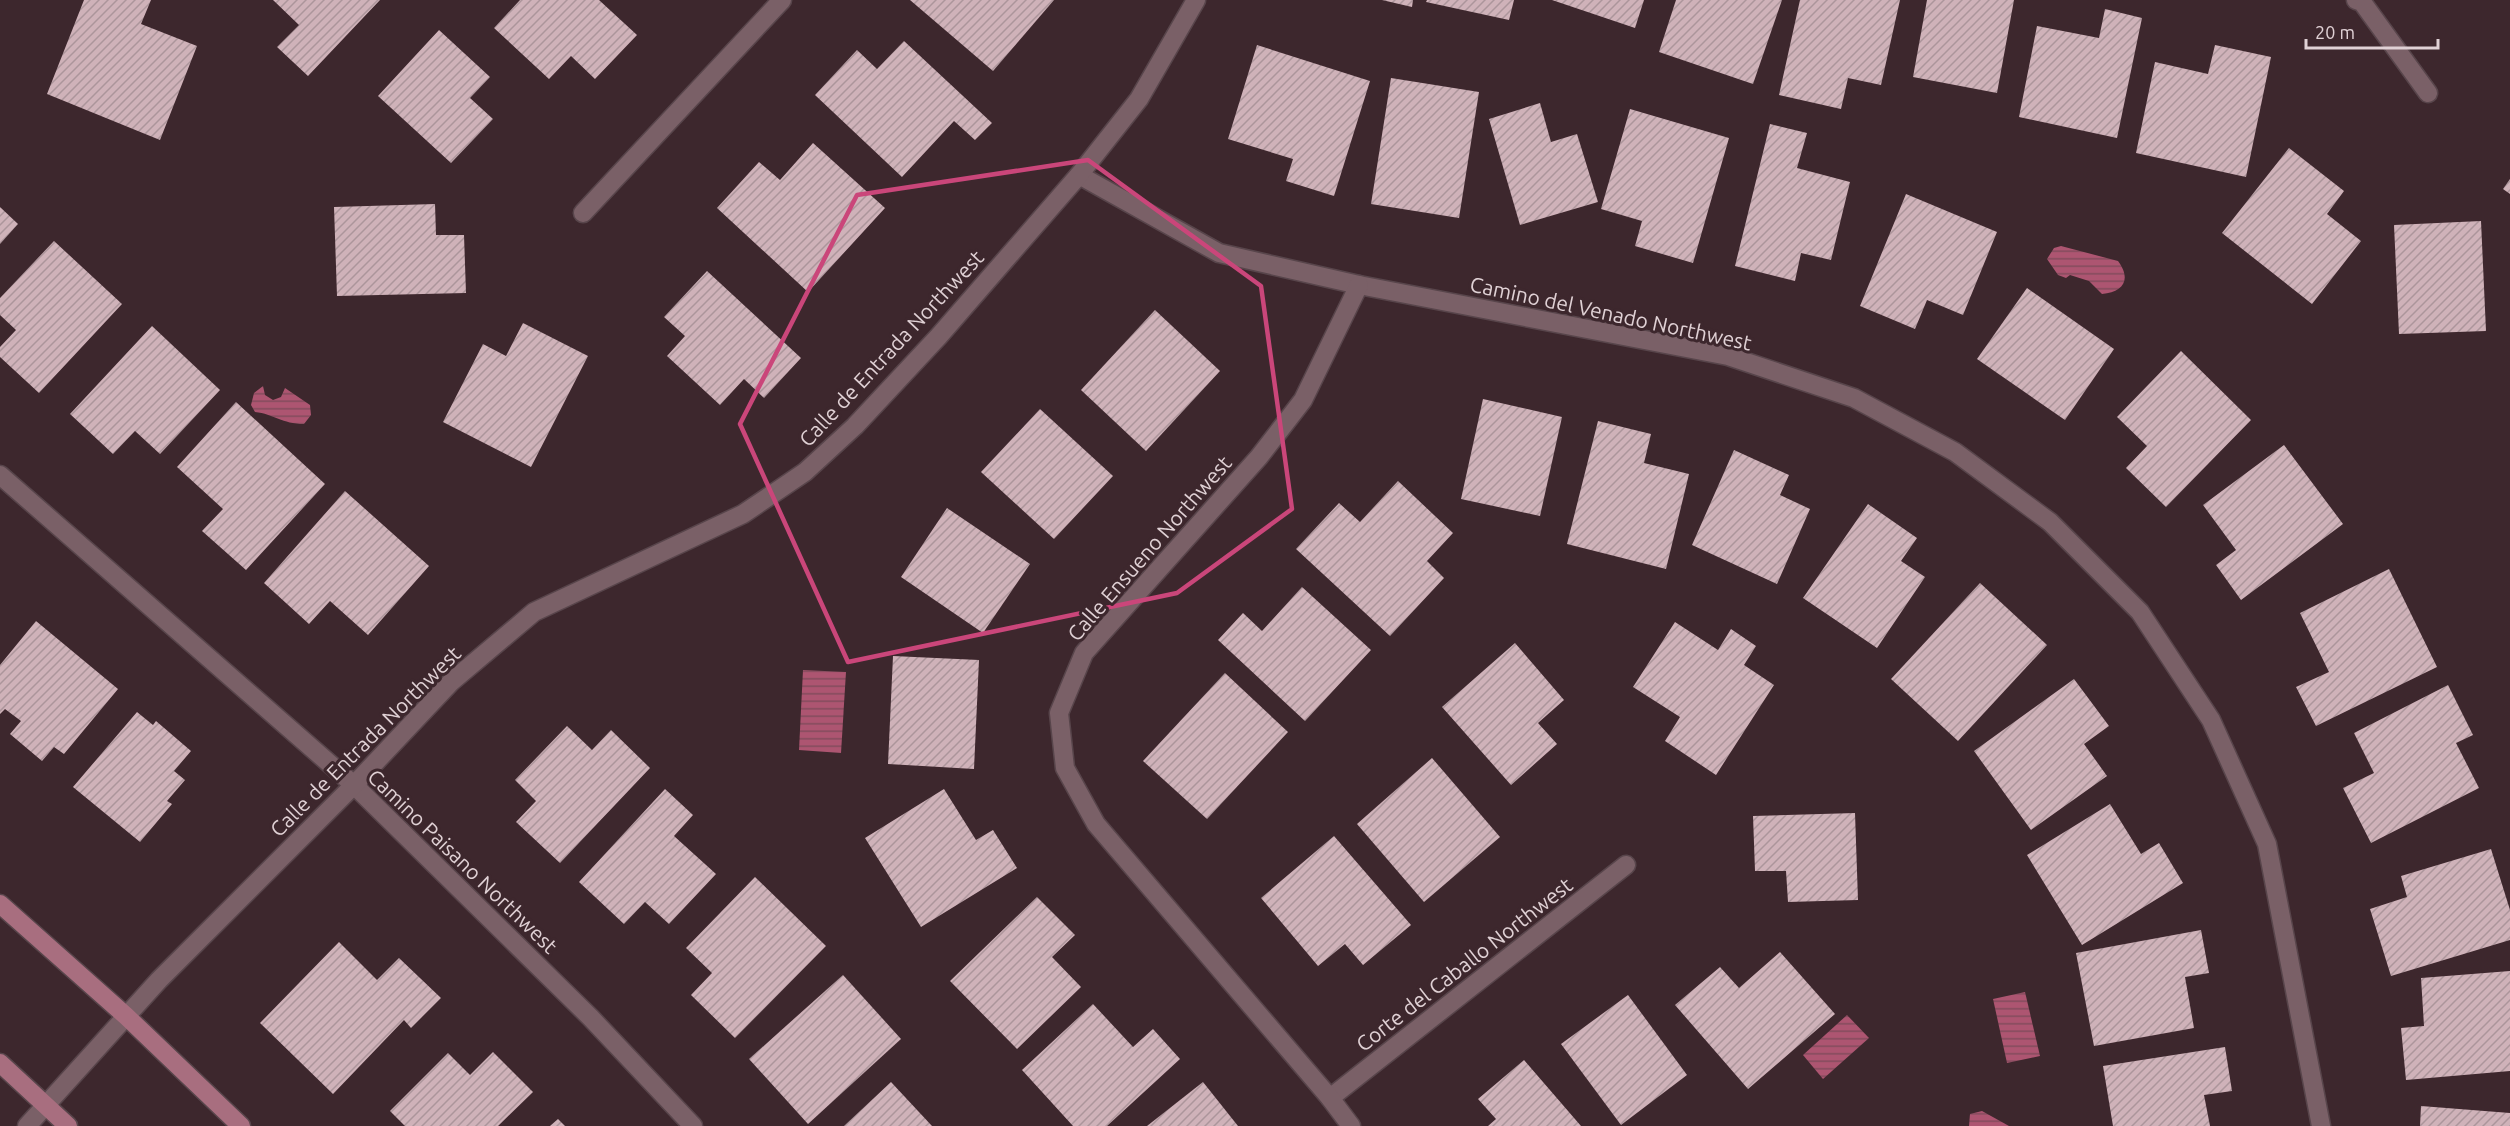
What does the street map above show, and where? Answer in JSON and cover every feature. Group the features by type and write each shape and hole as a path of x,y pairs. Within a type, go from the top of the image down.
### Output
{"main road":[{"path":"0,903 126,1016 241,1126"},
{"path":"0,1063 68,1126"}],"street":[{"path":"583,213 782,0"},
{"name":"Calle de Entrada Northwest","path":"27,1126 126,1016 354,785 451,682 534,612 743,514 805,472 855,426 939,336 1079,176 1139,99 1196,0"},
{"path":"2356,0 2362,2 2428,93"},
{"name":"Camino del Venado Northwest","path":"1079,176 1219,253 1359,285 1728,356 1854,398 1955,452 2050,522 2140,612 2211,720 2267,844 2321,1126"},
{"name":"Calle Ensueno Northwest","path":"1351,1126 1330,1098 1096,824 1065,768 1059,713 1084,652 1259,457 1303,400 1359,285"},
{"name":"Camino Paisano Northwest","path":"0,475 354,785 591,1018 693,1126"},
{"name":"Corte del Caballo Northwest","path":"1330,1098 1626,865"}],"highlighted area":[{"path":"1088,160 1261,286 1292,509 1177,593 848,662 740,424 857,195"}],"shaded area":[{"path":"2061,246 2118,261 2124,274 2123,284 2115,291 2102,294 2089,281 2070,275 2066,278 2058,275 2047,259 2054,248"},
{"path":"263,386 265,395 273,400 281,397 285,388 310,405 311,415 304,424 255,412 251,405 254,393"},
{"path":"803,670 846,672 841,753 799,750"},
{"path":"2025,992 2040,1056 2007,1063 1993,999"},
{"path":"1847,1015 1869,1038 1823,1079 1803,1055"},
{"path":"1982,1111 2009,1126 1969,1126 1970,1114"}],"building":[{"path":"84,0 151,0 141,24 197,46 160,140 47,94"},
{"path":"273,0 380,0 308,76 277,47 299,25"},
{"path":"520,0 599,0 637,35 595,79 571,56 549,79 494,28"},
{"path":"910,0 1054,0 993,71"},
{"path":"1382,0 1413,0 1412,7"},
{"path":"1427,0 1514,0 1509,20 1426,2"},
{"path":"1552,0 1644,0 1635,28"},
{"path":"1676,0 1782,0 1753,84 1659,52"},
{"path":"1800,0 1900,0 1881,85 1848,78 1841,109 1779,95"},
{"path":"1927,0 2014,0 1997,93 1913,77"},
{"path":"2105,9 2142,18 2117,138 2019,117 2037,26 2099,38"},
{"path":"439,30 490,77 470,98 493,119 451,163 378,96"},
{"path":"904,41 992,123 975,140 954,121 902,177 815,95 857,50 877,69"},
{"path":"1257,45 1370,81 1334,196 1286,181 1293,159 1228,139"},
{"path":"2215,45 2271,57 2246,177 2136,153 2155,62 2208,74"},
{"path":"1391,78 1479,92 1459,218 1371,204"},
{"path":"1540,103 1551,142 1577,134 1598,202 1520,225 1489,119"},
{"path":"1630,109 1729,138 1693,263 1635,246 1642,221 1601,209"},
{"path":"1770,124 1807,133 1797,168 1850,182 1831,260 1801,253 1795,281 1735,266"},
{"path":"813,143 885,208 808,292 717,208 759,162 780,180"},
{"path":"2289,148 2344,191 2327,214 2361,241 2312,304 2222,233"},
{"path":"2510,179 2510,194 2503,189"},
{"path":"1906,194 1997,232 1963,315 1927,300 1915,329 1860,306"},
{"path":"435,204 436,235 464,235 466,293 337,296 334,207"},
{"path":"0,207 18,224 0,244"},
{"path":"2481,221 2486,331 2399,334 2394,225"},
{"path":"54,241 122,304 39,393 0,357 0,347 16,330 0,315 0,298"},
{"path":"707,271 801,358 764,398 744,379 720,405 667,356 685,336 664,317"},
{"path":"2027,288 2114,349 2065,420 1977,359"},
{"path":"1155,310 1220,371 1146,451 1081,390"},
{"path":"523,323 588,356 531,467 443,422 483,344 506,356"},
{"path":"152,326 220,390 160,454 135,431 113,454 70,414"},
{"path":"2181,351 2251,420 2166,507 2126,468 2147,446 2117,417"},
{"path":"1483,399 1562,417 1540,516 1461,499"},
{"path":"236,402 325,484 246,570 202,531 223,509 177,467"},
{"path":"1040,409 1113,476 1054,539 981,472"},
{"path":"1598,421 1651,434 1644,463 1689,474 1666,569 1567,544"},
{"path":"2284,445 2343,524 2241,600 2216,565 2236,550 2203,505"},
{"path":"1734,450 1789,475 1780,495 1810,509 1777,584 1692,545"},
{"path":"1398,481 1453,533 1427,561 1444,578 1390,636 1296,549 1339,503 1360,522"},
{"path":"345,491 429,566 368,635 330,601 309,624 264,583"},
{"path":"1868,504 1917,538 1901,561 1925,577 1877,648 1803,598"},
{"path":"947,508 1030,564 983,633 901,577"},
{"path":"2389,569 2437,667 2316,726 2296,687 2329,672 2300,613"},
{"path":"1980,583 2047,645 1958,741 1891,679"},
{"path":"1302,587 1371,650 1305,721 1218,640 1243,613 1262,631"},
{"path":"36,621 118,689 64,754 54,747 42,761 10,734 21,721 5,709 0,714 0,665"},
{"path":"1675,622 1718,650 1731,629 1756,646 1744,665 1774,685 1716,775 1665,741 1680,717 1633,687"},
{"path":"1515,643 1564,700 1538,723 1557,744 1511,785 1442,707"},
{"path":"893,656 979,660 974,769 888,764"},
{"path":"1225,673 1288,732 1207,819 1143,761"},
{"path":"2074,679 2109,726 2084,744 2107,776 2031,830 1974,751"},
{"path":"2448,685 2473,735 2456,743 2479,788 2371,843 2343,788 2374,773 2354,733"},
{"path":"137,712 153,725 156,721 191,751 174,771 185,780 167,801 172,804 140,842 73,787"},
{"path":"567,726 592,750 611,730 650,768 560,863 516,822 536,801 515,780"},
{"path":"1432,758 1500,837 1424,902 1357,824"},
{"path":"665,789 693,815 674,836 716,874 669,924 645,902 624,924 579,882"},
{"path":"944,789 976,840 993,830 1017,868 921,927 865,838"},
{"path":"2110,804 2141,854 2159,843 2183,883 2082,945 2027,855"},
{"path":"1855,813 1858,900 1788,902 1786,871 1755,871 1753,816"},
{"path":"1334,836 1411,925 1363,965 1345,944 1318,966 1261,898"},
{"path":"2491,849 2510,910 2510,940 2391,976 2370,909 2407,897 2401,876"},
{"path":"755,877 826,946 735,1038 691,995 712,973 686,948"},
{"path":"1037,897 1075,935 1052,957 1081,987 1017,1049 950,981"},
{"path":"2201,930 2209,973 2185,977 2194,1028 2094,1046 2076,953"},
{"path":"339,942 377,980 399,958 441,998 411,1028 404,1020 333,1094 260,1023"},
{"path":"1780,952 1835,1014 1748,1089 1675,1005 1720,967 1739,988"},
{"path":"2510,971 2510,1071 2406,1080 2401,1028 2424,1026 2421,978"},
{"path":"843,975 901,1039 808,1124 749,1059"},
{"path":"1628,995 1687,1075 1621,1125 1561,1044"},
{"path":"1093,1004 1133,1047 1153,1029 1180,1059 1107,1126 1073,1126 1022,1070"},
{"path":"2225,1047 2232,1091 2204,1095 2210,1126 2113,1126 2103,1066"},
{"path":"493,1052 533,1092 498,1126 405,1126 390,1111 448,1053 470,1075"},
{"path":"1524,1060 1581,1126 1488,1126 1496,1119 1478,1099"},
{"path":"891,1082 932,1126 844,1126"},
{"path":"1203,1082 1238,1126 1147,1126"},
{"path":"2421,1106 2510,1113 2510,1126 2420,1126"},
{"path":"558,1119 565,1126 550,1126"}]}
